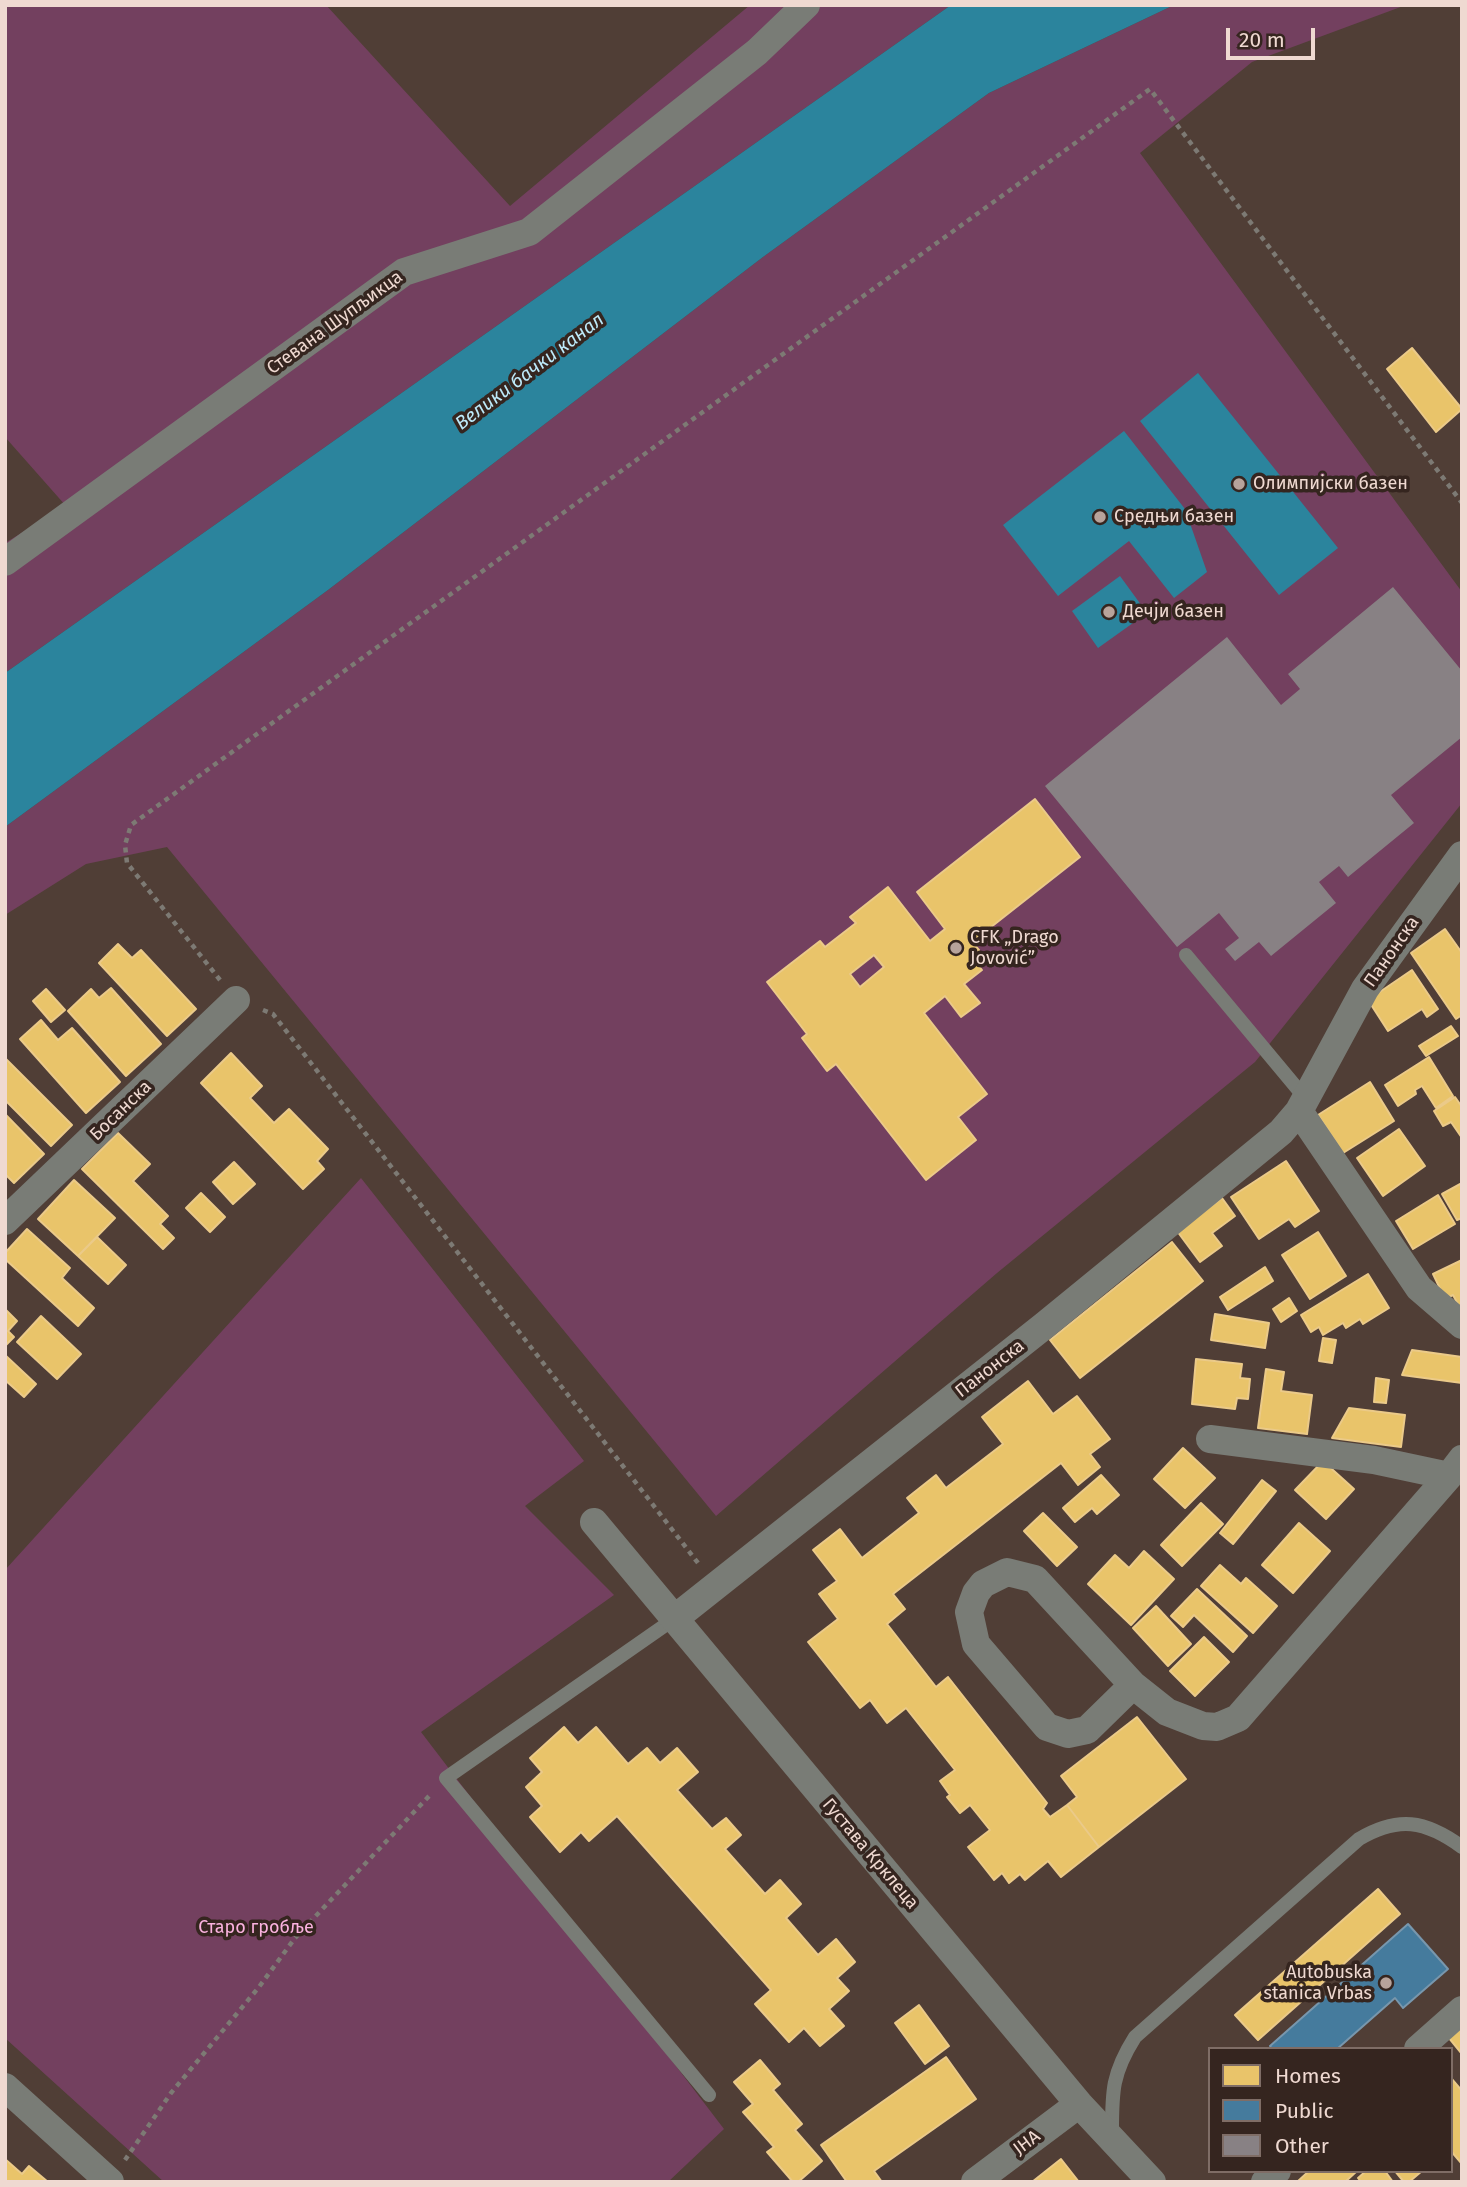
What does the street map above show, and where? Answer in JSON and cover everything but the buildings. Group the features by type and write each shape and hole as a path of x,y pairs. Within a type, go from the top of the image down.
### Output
{"street":[{"name":"Стевана Шупљикца","path":"5,562 404,272 529,232 757,52 806,5"},
{"name":"Панонска","path":"674,1619 1045,1325 1281,1132 1302,1105 1365,989 1458,870"},
{"name":"Босанска","path":"5,1221 236,1000"},
{"path":"1302,1105 1419,1288 1462,1325"},
{"path":"1210,1439 1374,1460 1455,1467"},
{"path":"1133,1685 1087,1730 1068,1734 1047,1727 976,1643 969,1612 976,1593 983,1584 1007,1572 1035,1579 1133,1685 1167,1712 1193,1723 1217,1727 1238,1718 1455,1467"},
{"name":"Густава Крклеца","path":"594,1521 1079,2104 1152,2182"},
{"path":"1420,2047 1462,2010"},
{"path":"5,2087 111,2181"},
{"name":"ЈНА","path":"975,2182 1079,2104"}],"lane":[{"path":"1186,955 1302,1105"},
{"path":"674,1619 446,1778 709,2095"},
{"path":"1112,2142 1114,2079 1119,2063 1135,2037 1359,1839 1376,1829 1400,1822 1434,1829 1462,1847"}],"path":[{"path":"715,1586 617,1455 272,1014 236,1000 127,863 125,845 131,825 1150,89 1462,503"},
{"path":"111,2181 171,2093 260,1987 295,1938 446,1778"}],"green space":[{"path":"5,5 326,5 510,206 750,5 951,5 5,673 5,543 66,506 5,437"},
{"path":"1174,5 1406,5 1252,62 1140,153 1462,592 1462,803 1255,1062 997,1273 716,1516 167,847 86,864 5,915 5,827 328,590 763,257 989,93"},
{"name":"Старо гробље","path":"361,1178 584,1461 525,1506 614,1595 421,1732 724,2129 668,2182 164,2182 5,2038 5,1570"}],"water":[{"name":"Велики бачки канал","path":"951,5 1174,5 989,93 763,257 328,590 5,827 5,673"},
{"name":"Олимпијски базен","path":"1198,373 1338,548 1279,595 1140,421"},
{"name":"Средњи базен","path":"1124,431 1185,509 1207,572 1174,598 1129,541 1058,596 1003,525"},
{"name":"Дечји базен","path":"1120,576 1147,613 1098,648 1072,611"}],"place":[{"name":"Олимпијски базен","path":"1239,484"},
{"name":"Средњи базен","path":"1100,517"},
{"name":"Дечји базен","path":"1109,612"},
{"name":"CFK „Drago Jovović”","path":"956,948"},
{"name":"Autobuska stanica Vrbas","path":"1386,1983"}]}
